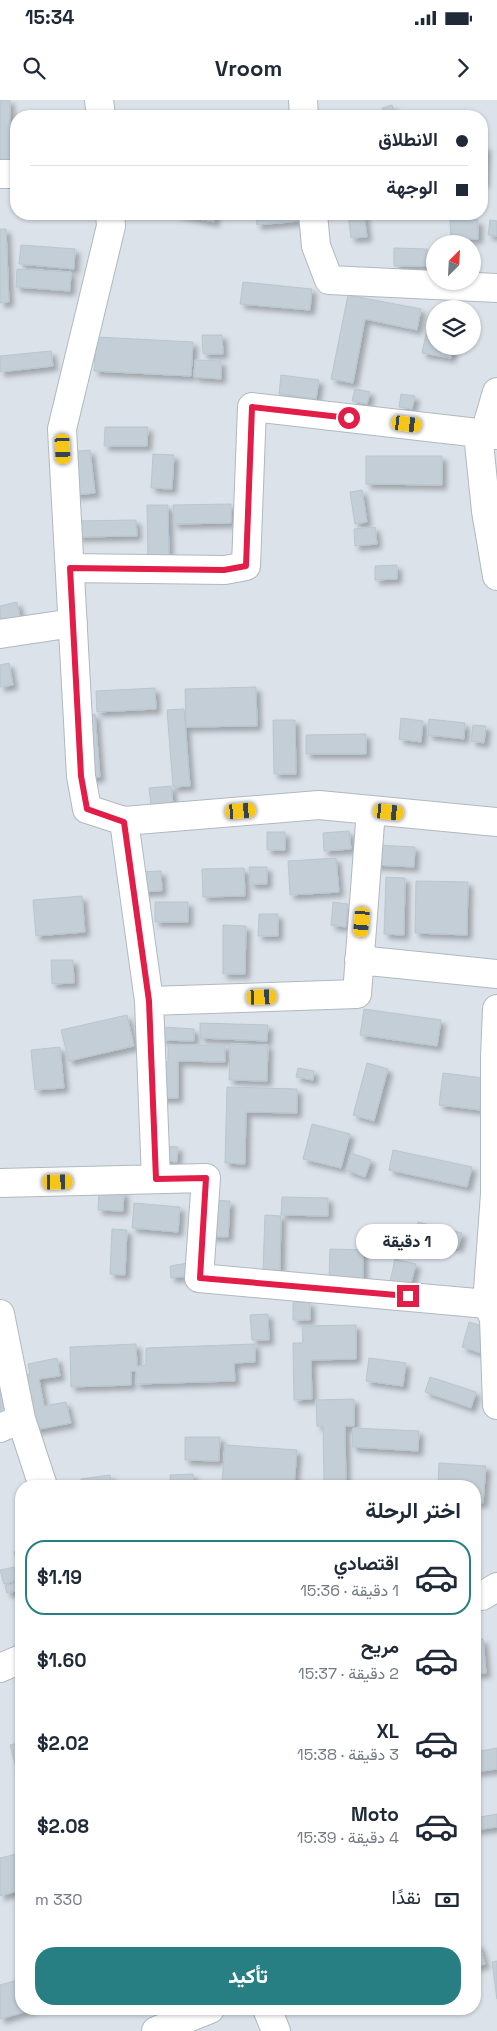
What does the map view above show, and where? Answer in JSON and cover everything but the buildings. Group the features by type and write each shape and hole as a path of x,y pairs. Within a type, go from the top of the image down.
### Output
{"street":[{"path":"110,220 111,226 62,429 81,776 87,809 124,822 319,805 497,822"},
{"path":"313,220 316,246 329,280 497,288"},
{"path":"496,563 486,511 479,444 491,434 497,392"},
{"path":"70,568 224,570 246,566 252,407 491,434"},
{"path":"0,634 73,623"},
{"path":"149,1001 357,994 371,810"},
{"path":"124,822 149,1001 156,1179"},
{"path":"359,960 497,974"},
{"path":"497,1009 495,1194 488,1304 494,1318 497,1405"},
{"path":"0,1183 206,1178 200,1278 488,1304"},
{"path":"0,1314 11,1424 40,1480"},
{"path":"481,1596 497,1587"},
{"path":"0,1668 15,1662"},
{"path":"156,2031 195,2015"},
{"path":"269,2015 276,2031"}],"shaded area":[{"path":"0,100 497,100 497,2031 0,2031"}],"route":[{"path":"349,418 252,407 246,566 224,570 70,568 81,776 87,809 124,822 149,1001 156,1179 206,1178 200,1278 408,1296"}]}
